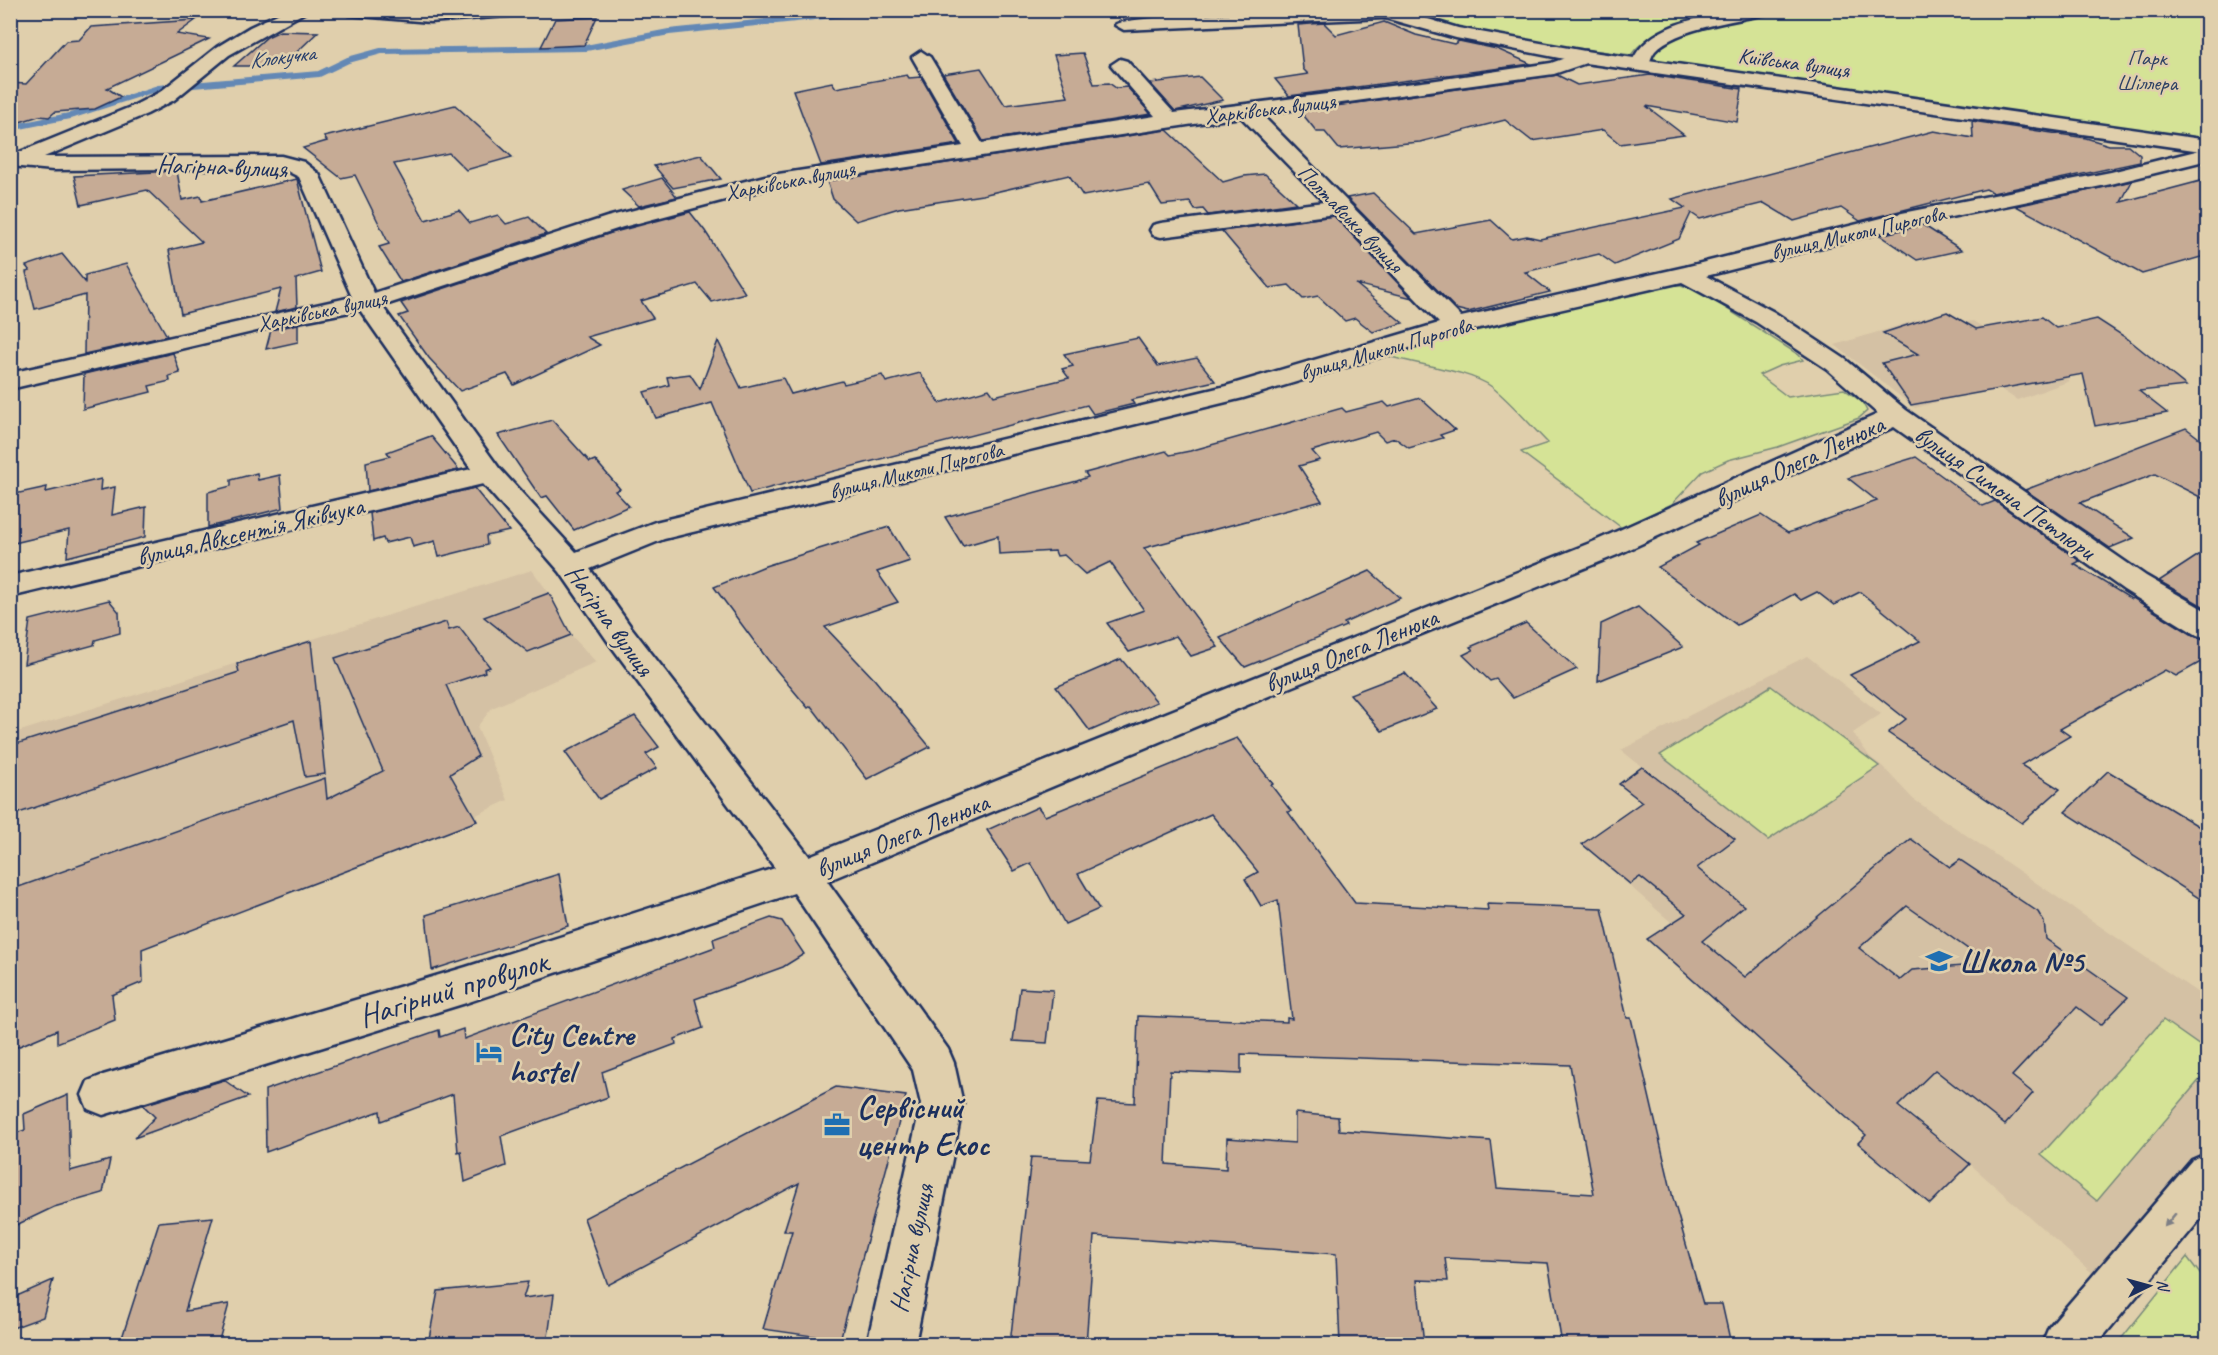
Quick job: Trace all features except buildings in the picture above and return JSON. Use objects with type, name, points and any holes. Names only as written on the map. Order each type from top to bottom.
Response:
[{"type":"street","points":[[13,162],[140,111],[166,96],[223,51],[256,31],[301,10]]},
{"type":"street","points":[[350,10],[430,17],[519,10]]},
{"type":"street","points":[[1641,64],[1645,50],[1662,39],[1714,20],[1760,10]]},
{"type":"street","name":"Київська вулиця","points":[[1124,25],[1193,19],[1333,17],[1381,12],[1456,33],[1586,57],[2208,146]]},
{"type":"street","points":[[921,57],[975,149]]},
{"type":"street","name":"Харківська вулиця","points":[[10,381],[282,318],[400,294],[615,222],[773,181],[1170,120],[1464,82],[1554,68],[1586,57]]},
{"type":"street","points":[[1120,65],[1170,120]]},
{"type":"street","name":"Полтавська вулиця","points":[[1246,110],[1456,326]]},
{"type":"street","name":"вулиця Миколи Пирогова","points":[[572,565],[655,532],[1234,392],[1456,326],[1685,274],[1902,220],[2111,178],[2208,154]]},
{"type":"street","name":"Нагірна вулиця","points":[[13,162],[53,164],[281,162],[297,166],[308,174],[366,301],[489,474],[572,565],[620,635],[802,875],[933,1063],[942,1104],[891,1344]]},
{"type":"street","points":[[1161,230],[1339,207]]},
{"type":"street","name":"вулиця Симона Петлюри","points":[[1685,274],[1765,317],[1836,364],[1896,416],[2135,583],[2208,627]]},
{"type":"street","name":"вулиця Олега Ленюка","points":[[802,875],[1276,680],[1606,548],[1896,416]]},
{"type":"street","name":"вулиця Авксентія Яківчука","points":[[10,587],[489,474]]},
{"type":"street","name":"Нагірний провулок","points":[[103,1095],[466,985],[802,875]]},
{"type":"street","points":[[2066,1344],[2208,1175]]},
{"type":"shaded area","points":[[1947,311],[1966,322],[1973,321],[2070,381],[2017,400],[1996,386],[1915,408],[1835,345]]},
{"type":"shaded area","points":[[532,570],[549,593],[571,635],[596,662],[492,708],[477,727],[508,800],[411,846],[67,977],[11,1001],[11,734]]},
{"type":"shaded area","name":"Школа №5","points":[[1807,656],[1881,714],[1853,733],[1870,757],[1882,766],[1913,799],[2207,999],[2207,1172],[2109,1288],[1970,1164],[1677,920],[1672,923],[1582,844],[1642,803],[1619,784],[1642,767],[1621,750]]},
{"type":"green space","points":[[1401,11],[1744,11],[1667,29],[1641,44],[1631,55],[1515,38]]},
{"type":"green space","name":"Парк Шіллера","points":[[1771,11],[2207,11],[2207,139],[1650,59],[1656,49],[1684,32],[1723,20]]},
{"type":"green space","points":[[1657,284],[1681,285],[1701,292],[1799,355],[1803,360],[1779,366],[1759,375],[1788,397],[1844,389],[1862,402],[1867,411],[1859,418],[1778,447],[1728,460],[1702,472],[1672,504],[1622,528],[1521,452],[1548,443],[1492,387],[1470,376],[1381,354],[1471,327]]},
{"type":"green space","points":[[1771,686],[1879,766],[1768,840],[1660,755]]},
{"type":"green space","points":[[2163,1020],[2207,1051],[2207,1071],[2097,1201],[2041,1155]]},
{"type":"green space","points":[[2187,1257],[2207,1283],[2207,1344],[2117,1344]]},
{"type":"waterway","name":"Клокучка","points":[[10,128],[74,115],[158,88],[319,74],[348,60],[381,51],[586,48],[669,32],[882,10]]},
{"type":"place","name":"Школа №5","points":[[1939,961]]},
{"type":"place","name":"City Centre hostel","points":[[489,1052]]},
{"type":"place","name":"Сервісний центр Екос","points":[[837,1125]]}]
